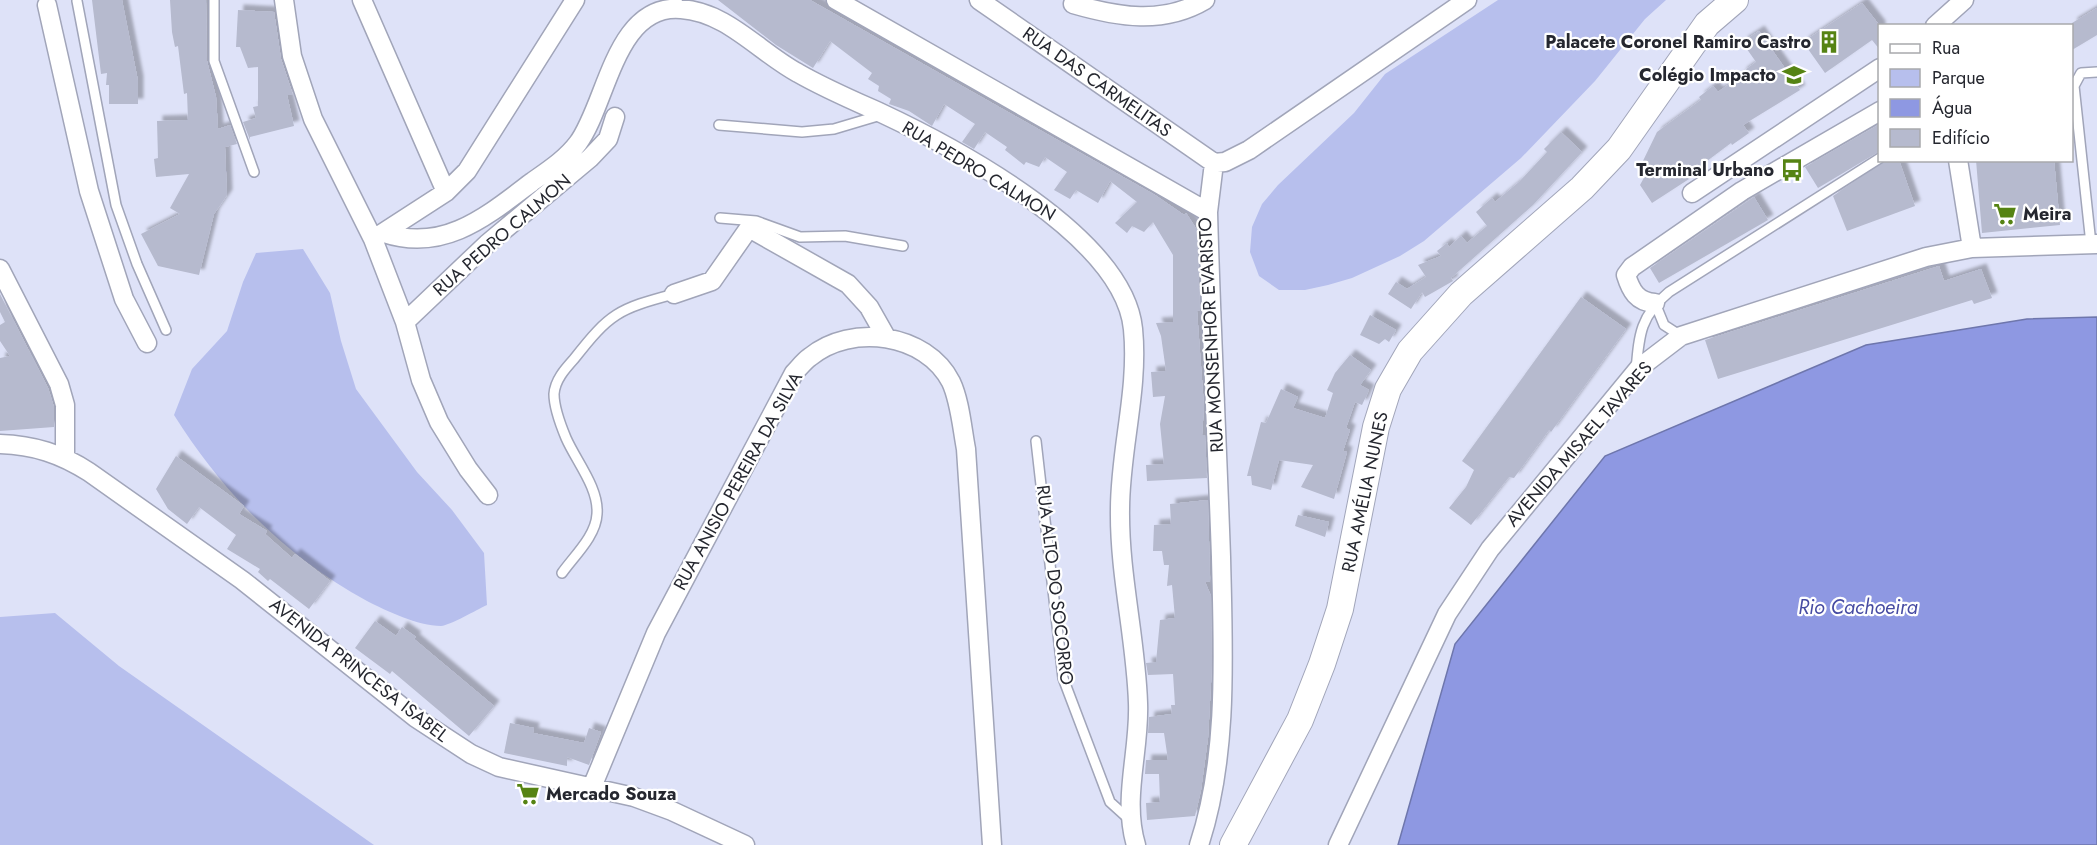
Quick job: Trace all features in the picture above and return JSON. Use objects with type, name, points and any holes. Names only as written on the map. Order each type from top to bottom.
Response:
[{"type":"main road","name":"RUA AMÉLIA NUNES","points":[[1233,845],[1300,720],[1322,664],[1340,609],[1376,428],[1388,389],[1410,351],[1461,294],[1582,188],[1619,149],[1707,24],[1735,0]]},
{"type":"street","points":[[284,0],[292,56],[312,119],[379,236],[421,380],[439,422],[468,469],[488,495]]},
{"type":"street","points":[[362,0],[446,192]]},
{"type":"street","points":[[379,236],[446,192],[467,171],[575,0]]},
{"type":"street","name":"RUA MONSENHOR EVARISTO","points":[[836,0],[1208,212],[1208,283],[1218,435],[1224,670],[1212,790],[1199,845]]},
{"type":"street","name":"RUA DAS CARMELITAS","points":[[979,0],[1214,163]]},
{"type":"street","points":[[1073,4],[1134,18],[1166,15],[1192,8],[1205,0]]},
{"type":"street","points":[[1208,212],[1214,163],[1225,162],[1249,150],[1467,0]]},
{"type":"street","points":[[1937,24],[1964,0]]},
{"type":"street","points":[[46,3],[89,192],[124,299],[147,343]]},
{"type":"street","name":"RUA PEDRO CALMON","points":[[379,236],[415,240],[452,232],[478,220],[557,165],[583,136],[624,43],[638,26],[653,15],[676,8],[704,12],[797,73],[883,114],[981,168],[1068,226],[1119,283],[1127,301],[1133,326],[1133,397],[1119,514],[1138,706],[1129,807],[1136,845]]},
{"type":"street","points":[[1692,193],[1878,69]]},
{"type":"street","points":[[1655,303],[1638,298],[1631,288],[1626,275],[1632,267],[1743,191],[1878,112]]},
{"type":"street","name":"RUA PEDRO CALMON","points":[[405,322],[487,244],[590,158],[608,139],[615,117]]},
{"type":"street","points":[[1958,162],[1972,248]]},
{"type":"street","points":[[674,294],[712,281],[749,228],[848,285],[869,306],[886,338]]},
{"type":"street","name":"AVENIDA MISAEL TAVARES","points":[[1338,845],[1447,614],[1490,549],[1636,372],[1681,336],[1926,257],[1972,248],[2094,244]]},
{"type":"street","points":[[0,269],[51,363],[59,384],[65,405],[65,456]]},
{"type":"street","name":"RUA ANISIO PEREIRA DA SILVA","points":[[592,787],[656,633],[794,373],[811,356],[833,344],[858,338],[886,338],[912,345],[932,359],[951,383],[960,418],[966,450],[992,845]]},
{"type":"street","name":"AVENIDA PRINCESA ISABEL","points":[[0,444],[35,447],[65,456],[242,580],[416,718],[471,754],[499,767],[592,787],[672,811],[745,845]]},
{"type":"lane","points":[[214,0],[214,61],[254,172]]},
{"type":"lane","points":[[77,1],[116,205],[137,264],[166,330]]},
{"type":"lane","points":[[2094,244],[2074,86],[2077,76],[2081,73],[2097,72]]},
{"type":"lane","points":[[719,125],[802,132],[834,129],[883,114]]},
{"type":"lane","points":[[1636,372],[1637,345],[1642,327],[1655,303],[1878,159]]},
{"type":"lane","points":[[720,218],[756,220],[800,237],[845,236],[903,246]]},
{"type":"lane","points":[[562,573],[589,537],[597,514],[590,485],[566,438],[558,411],[554,396],[558,380],[598,329],[611,317],[634,305],[674,294]]},
{"type":"lane","points":[[1655,303],[1664,325],[1681,336]]},
{"type":"lane","name":"RUA ALTO DO SOCORRO","points":[[1036,441],[1063,678],[1110,802],[1131,821]]},
{"type":"green space","points":[[1498,0],[1666,0],[1645,19],[1595,81],[1521,158],[1424,241],[1400,256],[1352,278],[1305,290],[1279,290],[1259,276],[1250,252],[1252,227],[1262,204],[1278,185],[1354,113],[1385,74]]},
{"type":"green space","points":[[303,249],[330,293],[341,341],[356,389],[417,472],[452,510],[484,553],[487,605],[451,623],[441,626],[432,625],[393,613],[367,601],[309,564],[258,521],[235,497],[193,444],[174,415],[192,369],[227,331],[243,282],[256,253]]},
{"type":"green space","points":[[55,613],[119,666],[374,845],[0,845],[0,617]]},
{"type":"water","name":"Rio Cachoeira","points":[[2097,317],[2097,845],[1398,845],[1455,644],[1605,456],[1866,345],[2027,319]]},
{"type":"building","points":[[92,0],[122,0],[138,81],[138,104],[109,104],[109,85],[106,85],[107,73],[101,74]]},
{"type":"building","points":[[170,0],[206,0],[207,61],[216,97],[218,129],[230,125],[237,144],[225,147],[227,195],[214,214],[199,275],[158,266],[141,234],[180,214],[170,208],[189,174],[156,177],[154,159],[158,158],[157,121],[188,120],[187,93],[184,94],[178,46],[175,47],[172,32]]},
{"type":"building","points":[[718,0],[810,0],[1155,195],[1184,215],[1186,213],[1197,230],[1200,310],[1197,311],[1204,407],[1202,435],[1205,435],[1207,478],[1147,481],[1146,465],[1164,464],[1160,424],[1165,396],[1153,397],[1151,372],[1166,371],[1161,336],[1156,323],[1173,322],[1173,255],[1153,222],[1144,232],[1132,226],[1127,233],[1115,223],[1137,202],[1110,181],[1098,203],[1076,190],[1070,199],[1054,190],[1067,172],[1045,157],[1039,167],[1026,162],[1024,165],[1005,150],[1007,147],[985,132],[974,149],[962,142],[975,124],[944,104],[932,126],[909,111],[889,104],[891,99],[878,91],[879,86],[868,79],[872,73],[830,41],[813,68],[776,45]]},
{"type":"building","points":[[1862,3],[1878,24],[1878,48],[1872,40],[1825,73],[1803,42]]},
{"type":"building","points":[[2097,8],[2097,35],[2073,49],[2072,23]]},
{"type":"building","points":[[238,10],[274,12],[281,59],[293,95],[287,95],[294,126],[250,137],[250,140],[243,122],[256,118],[253,107],[258,106],[258,67],[248,68],[240,47],[236,47]]},
{"type":"building","points":[[1759,31],[1800,90],[1743,125],[1749,133],[1732,145],[1731,143],[1687,176],[1689,179],[1652,203],[1640,185],[1646,174],[1641,165],[1657,132],[1701,100],[1699,97],[1713,86],[1718,92],[1756,62],[1742,42]]},
{"type":"building","points":[[1878,125],[1878,152],[1818,188],[1805,167]]},
{"type":"building","points":[[1561,132],[1582,152],[1533,205],[1451,278],[1453,281],[1425,297],[1422,292],[1411,309],[1388,294],[1396,282],[1407,289],[1426,277],[1418,265],[1441,256],[1437,251],[1447,243],[1449,247],[1461,236],[1467,243],[1487,226],[1476,212],[1492,198],[1495,202],[1519,182],[1547,152],[1544,149]]},
{"type":"building","points":[[1883,162],[1900,162],[1915,206],[1847,231],[1833,196]]},
{"type":"building","points":[[1976,162],[2054,162],[2060,225],[1982,233]]},
{"type":"building","points":[[1754,197],[1768,220],[1659,283],[1650,268]]},
{"type":"building","points":[[1939,266],[1944,281],[1981,269],[1992,298],[1974,304],[1972,300],[1718,379],[1705,340]]},
{"type":"building","points":[[0,294],[48,388],[54,407],[54,427],[0,431],[0,358],[10,356],[0,341],[0,325],[5,322],[0,312]]},
{"type":"building","points":[[1581,297],[1626,329],[1551,432],[1549,430],[1514,478],[1509,477],[1471,525],[1449,508],[1466,487],[1474,470],[1462,461]]},
{"type":"building","points":[[1370,315],[1396,330],[1389,342],[1385,339],[1379,344],[1360,335]]},
{"type":"building","points":[[1350,355],[1371,370],[1360,385],[1369,390],[1362,405],[1355,402],[1346,428],[1350,430],[1343,451],[1347,452],[1334,499],[1301,487],[1313,465],[1279,460],[1271,490],[1252,485],[1251,476],[1247,476],[1261,422],[1266,423],[1281,389],[1298,397],[1293,408],[1325,418],[1333,393],[1327,390],[1335,373]]},
{"type":"building","points":[[176,456],[244,506],[239,514],[267,531],[265,534],[292,558],[295,554],[330,581],[309,609],[270,579],[268,581],[258,572],[260,569],[227,549],[236,535],[199,507],[187,524],[168,509],[156,489]]},
{"type":"building","points":[[1208,500],[1210,581],[1205,582],[1211,596],[1212,665],[1208,738],[1201,790],[1195,816],[1147,820],[1146,803],[1160,802],[1159,774],[1145,774],[1146,760],[1168,760],[1164,733],[1148,733],[1149,717],[1172,714],[1171,705],[1175,705],[1173,674],[1148,675],[1146,663],[1156,662],[1160,620],[1175,618],[1172,585],[1167,586],[1169,565],[1164,565],[1162,551],[1153,551],[1154,525],[1171,524],[1170,504]]},
{"type":"building","points":[[1298,515],[1329,522],[1325,537],[1295,526]]},
{"type":"building","points":[[375,621],[396,636],[402,627],[416,637],[414,639],[494,706],[469,736],[392,671],[390,674],[355,648]]},
{"type":"building","points":[[510,723],[534,728],[533,733],[584,743],[589,728],[601,732],[589,765],[567,757],[567,766],[504,753]]},
{"type":"place","name":"Palacete Coronel Ramiro Castro","points":[[1829,42]]},
{"type":"place","name":"Colégio Impacto","points":[[1794,75]]},
{"type":"place","name":"Terminal Urbano","points":[[1792,170]]},
{"type":"place","name":"Meira","points":[[2005,214]]},
{"type":"place","name":"Mercado Souza","points":[[528,794]]}]
